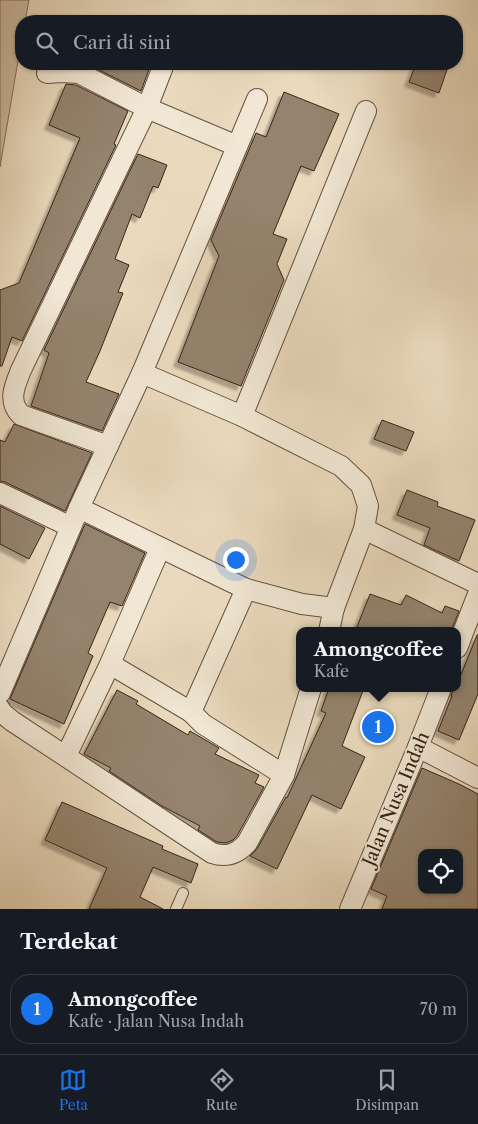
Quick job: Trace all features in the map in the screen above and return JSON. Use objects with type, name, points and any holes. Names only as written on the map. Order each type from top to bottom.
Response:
[{"type":"street","points":[[108,446],[21,414],[16,410],[12,400],[14,386],[21,370],[147,108],[162,70]]},
{"type":"street","points":[[47,73],[79,73],[147,108],[237,146]]},
{"type":"street","points":[[0,693],[79,508],[142,373],[257,99]]},
{"type":"street","points":[[242,416],[366,111]]},
{"type":"street","points":[[142,373],[242,416],[341,466],[361,485],[368,506],[364,529],[334,608],[330,627]]},
{"type":"street","points":[[0,493],[71,527]]},
{"type":"street","points":[[79,508],[246,589],[302,604],[334,608]]},
{"type":"street","points":[[364,529],[478,584]]},
{"type":"street","points":[[66,756],[110,664],[160,548]]},
{"type":"street","points":[[191,712],[246,589]]},
{"type":"street","points":[[461,638],[478,594]]},
{"type":"street","points":[[110,664],[191,712],[203,724],[284,775]]},
{"type":"street","points":[[0,709],[12,721],[212,853],[222,856],[240,850],[247,843],[284,775],[310,692]]},
{"type":"street","name":"Jalan Nusa Indah","points":[[350,909],[439,692]]},
{"type":"street","points":[[418,747],[478,778]]},
{"type":"lane","points":[[176,909],[184,892]]},
{"type":"shaded area","points":[[0,0],[29,0],[26,15],[15,15],[16,70],[0,167]]},
{"type":"building","points":[[99,70],[149,70],[141,91]]},
{"type":"building","points":[[414,70],[447,70],[439,93],[409,82]]},
{"type":"building","points":[[66,84],[76,85],[128,111],[114,144],[116,145],[22,341],[12,337],[2,366],[0,366],[0,290],[19,283],[80,138],[49,125]]},
{"type":"building","points":[[284,92],[339,114],[314,171],[301,166],[273,234],[287,239],[277,264],[284,280],[241,386],[178,362],[219,256],[211,240],[256,133],[266,137]]},
{"type":"building","points":[[138,154],[167,165],[158,188],[153,186],[140,218],[132,214],[115,259],[129,265],[118,292],[123,293],[86,382],[119,394],[102,431],[31,406],[49,353],[44,350]]},
{"type":"building","points":[[382,420],[414,432],[406,451],[374,439]]},
{"type":"building","points":[[14,424],[92,453],[65,511],[0,481],[0,440],[5,442]]},
{"type":"building","points":[[407,490],[438,502],[437,506],[475,520],[459,561],[424,545],[430,528],[397,515]]},
{"type":"building","points":[[0,506],[45,528],[29,559],[0,544]]},
{"type":"building","points":[[85,524],[145,553],[122,606],[110,602],[88,653],[93,656],[64,724],[10,699]]},
{"type":"building","points":[[370,594],[401,605],[406,595],[442,613],[445,606],[459,611],[453,627],[357,627]]},
{"type":"building","points":[[478,635],[478,694],[459,740],[438,731],[452,692],[461,692],[461,675]]},
{"type":"building","points":[[117,690],[138,701],[136,704],[188,735],[190,731],[219,748],[215,754],[259,775],[255,783],[264,787],[233,840],[226,843],[217,842],[198,830],[200,826],[162,806],[109,771],[111,768],[84,754]]},
{"type":"building","points":[[328,692],[362,692],[342,746],[365,757],[341,809],[312,795],[277,869],[250,856],[257,849],[287,798],[326,713],[321,711]]},
{"type":"building","points":[[422,768],[478,794],[478,909],[382,909],[387,896],[371,889]]},
{"type":"building","points":[[62,802],[163,846],[162,849],[198,864],[191,883],[153,867],[140,897],[163,909],[89,909],[107,868],[45,840]]},
{"type":"place","name":"Amongcoffee","points":[[378,727]]}]
